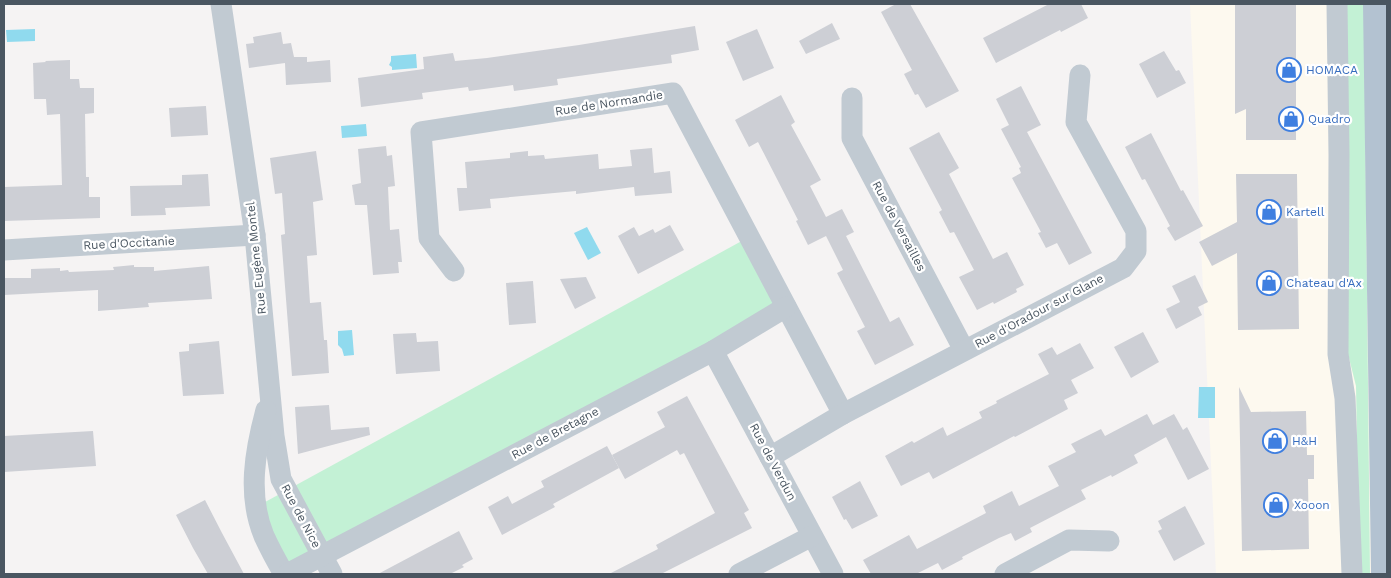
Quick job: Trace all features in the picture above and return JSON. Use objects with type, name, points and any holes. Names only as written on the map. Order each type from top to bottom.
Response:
[{"type":"main road","points":[[1377,4],[1385,574]]},
{"type":"street","name":"Rue Eugène Montel","points":[[221,4],[255,235],[270,395]]},
{"type":"street","points":[[1337,4],[1339,155],[1338,354],[1345,398],[1352,574]]},
{"type":"street","name":"Rue d'Oradour sur Glane","points":[[770,457],[843,414],[1122,268],[1136,251],[1136,231],[1076,122],[1080,76]]},
{"type":"street","name":"Rue de Normandie","points":[[454,271],[429,238],[421,132],[673,93],[843,414]]},
{"type":"street","name":"Rue de Versailles","points":[[852,98],[852,138],[964,350]]},
{"type":"street","name":"Rue d'Occitanie","points":[[4,250],[255,235]]},
{"type":"street","name":"Rue de Bretagne","points":[[286,574],[327,565],[713,351],[786,307]]},
{"type":"street","name":"Rue de Verdun","points":[[713,351],[832,574]]},
{"type":"street","points":[[270,395],[260,434],[254,469],[256,507],[264,536],[286,574]]},
{"type":"street","name":"Rue de Nice","points":[[270,395],[281,479],[327,565]]},
{"type":"street","points":[[739,574],[812,536]]},
{"type":"street","points":[[1005,574],[1069,540],[1109,541]]},
{"type":"shaded area","points":[[1190,4],[1387,4],[1387,574],[1216,574]]},
{"type":"green space","points":[[1345,4],[1364,4],[1370,574],[1360,574],[1359,567],[1356,386],[1343,334]]},
{"type":"green space","points":[[749,237],[786,307],[287,574],[256,507]]},
{"type":"water","points":[[35,29],[35,41],[7,42],[6,30]]},
{"type":"water","points":[[416,54],[417,68],[392,70],[392,67],[389,65],[391,56]]},
{"type":"water","points":[[366,124],[367,136],[342,138],[341,126]]},
{"type":"water","points":[[587,227],[601,253],[588,260],[574,233]]},
{"type":"water","points":[[352,330],[354,355],[344,356],[342,349],[338,345],[338,331]]},
{"type":"water","points":[[1199,387],[1215,387],[1215,418],[1198,418]]},
{"type":"building","points":[[896,4],[910,4],[959,91],[926,108],[918,94],[915,95],[904,74],[912,70],[881,12]]},
{"type":"building","points":[[1049,4],[1081,4],[1088,18],[1061,32],[1060,30],[996,63],[983,38]]},
{"type":"building","points":[[1235,4],[1296,4],[1296,140],[1246,140],[1246,109],[1235,114]]},
{"type":"building","points":[[832,23],[840,39],[806,54],[799,41]]},
{"type":"building","points":[[695,26],[699,50],[671,55],[672,63],[557,79],[558,85],[514,91],[513,85],[469,91],[468,87],[422,93],[423,99],[361,107],[358,78],[424,69],[423,57],[453,53],[455,61],[487,58]]},
{"type":"building","points":[[757,29],[774,68],[743,81],[726,42]]},
{"type":"building","points":[[281,32],[283,44],[291,43],[294,57],[307,57],[307,62],[330,60],[331,82],[286,85],[285,63],[249,68],[246,44],[254,43],[253,37]]},
{"type":"building","points":[[1164,51],[1176,71],[1179,70],[1186,83],[1157,98],[1139,64]]},
{"type":"building","points":[[70,60],[70,79],[79,79],[80,88],[94,88],[94,113],[85,114],[86,177],[89,177],[89,197],[100,197],[100,218],[4,221],[4,187],[62,185],[60,114],[47,115],[46,99],[34,99],[33,63]]},
{"type":"building","points":[[1021,86],[1041,125],[1027,132],[1092,253],[1069,265],[1057,243],[1046,248],[1038,233],[1041,232],[1012,178],[1021,173],[1019,168],[1021,167],[1001,129],[1009,125],[996,99]]},
{"type":"building","points":[[781,95],[795,122],[791,125],[821,180],[810,186],[826,217],[842,209],[854,232],[846,236],[890,322],[899,317],[914,345],[875,365],[857,331],[865,327],[837,273],[843,270],[826,236],[808,245],[796,221],[798,220],[758,142],[749,147],[735,120]]},
{"type":"building","points":[[206,106],[208,135],[171,137],[169,108]]},
{"type":"building","points":[[939,132],[959,168],[949,174],[993,259],[1007,252],[1024,285],[1016,289],[1017,292],[994,304],[993,302],[977,310],[959,277],[974,270],[954,232],[950,233],[939,212],[942,210],[909,148]]},
{"type":"building","points":[[1151,133],[1181,191],[1183,190],[1203,226],[1175,241],[1167,228],[1170,226],[1145,179],[1142,180],[1125,147]]},
{"type":"building","points":[[386,146],[387,156],[392,155],[395,186],[388,187],[390,230],[399,229],[402,262],[398,262],[399,273],[373,275],[367,205],[355,205],[352,185],[361,183],[358,149]]},
{"type":"building","points":[[652,148],[654,173],[670,171],[672,193],[635,196],[634,187],[576,194],[576,191],[490,199],[491,208],[459,211],[457,188],[467,188],[465,162],[510,158],[510,153],[528,151],[528,156],[544,155],[545,159],[598,154],[599,169],[632,166],[630,150]]},
{"type":"building","points":[[316,151],[323,200],[313,202],[317,255],[307,256],[310,303],[321,302],[324,340],[327,340],[329,373],[292,376],[281,235],[285,234],[282,193],[275,194],[270,158]]},
{"type":"building","points":[[208,174],[210,206],[165,208],[166,215],[131,216],[130,186],[182,185],[182,175]]},
{"type":"building","points":[[1236,174],[1297,174],[1299,329],[1238,330],[1237,253],[1212,266],[1199,242],[1237,222]]},
{"type":"building","points":[[670,225],[684,250],[638,274],[618,236],[634,227],[639,236],[653,229],[655,233]]},
{"type":"building","points":[[134,265],[134,267],[154,267],[154,271],[209,266],[212,299],[148,303],[149,307],[98,311],[98,290],[4,295],[4,278],[31,278],[31,269],[60,268],[60,271],[68,270],[69,272],[114,270],[113,267]]},
{"type":"building","points":[[1195,275],[1208,302],[1198,307],[1202,315],[1176,329],[1166,309],[1180,302],[1172,286]]},
{"type":"building","points":[[586,277],[596,298],[575,309],[560,279]]},
{"type":"building","points":[[533,281],[536,323],[509,325],[506,283]]},
{"type":"building","points":[[1143,332],[1159,362],[1131,378],[1114,347]]},
{"type":"building","points":[[416,333],[417,342],[438,341],[440,371],[396,374],[393,334]]},
{"type":"building","points":[[219,341],[224,394],[183,396],[179,352],[189,351],[189,344]]},
{"type":"building","points":[[1080,343],[1094,368],[1071,380],[1078,393],[1064,400],[1068,409],[933,479],[929,472],[901,486],[885,456],[943,427],[947,436],[982,418],[979,412],[997,403],[996,401],[1049,374],[1038,354],[1052,347],[1057,355]]},
{"type":"building","points":[[1239,387],[1251,412],[1306,411],[1307,455],[1314,455],[1314,479],[1308,479],[1309,549],[1242,551]]},
{"type":"building","points":[[687,396],[749,510],[744,513],[752,528],[661,574],[609,574],[658,549],[656,545],[715,513],[684,453],[680,455],[677,450],[625,479],[612,455],[665,427],[657,412]]},
{"type":"building","points":[[329,405],[331,430],[369,427],[370,435],[298,454],[295,407]]},
{"type":"building","points":[[1147,414],[1153,425],[1174,414],[1183,430],[1187,427],[1209,469],[1188,480],[1166,437],[1134,455],[1138,463],[1112,477],[1111,475],[1081,490],[1086,499],[1030,528],[1032,532],[1015,541],[1011,533],[962,557],[963,559],[942,570],[938,563],[916,574],[871,574],[863,560],[909,535],[917,549],[986,513],[983,506],[1012,491],[1019,506],[1059,486],[1048,466],[1076,452],[1071,444],[1101,429],[1105,436]]},
{"type":"building","points":[[93,431],[96,466],[4,472],[4,436]]},
{"type":"building","points":[[607,446],[619,468],[553,504],[555,507],[502,535],[488,507],[508,496],[512,504],[544,487],[541,481]]},
{"type":"building","points":[[860,481],[878,516],[852,529],[846,519],[844,520],[832,497]]},
{"type":"building","points":[[205,500],[244,574],[208,574],[193,548],[176,515]]},
{"type":"building","points":[[1185,506],[1205,544],[1174,561],[1158,531],[1162,529],[1158,521]]},
{"type":"building","points":[[459,531],[473,559],[462,565],[464,567],[450,574],[378,574]]},
{"type":"place","name":"HOMACA","points":[[1289,70]]},
{"type":"place","name":"Quadro","points":[[1291,119]]},
{"type":"place","name":"Kartell","points":[[1269,212]]},
{"type":"place","name":"Chateau d'Ax","points":[[1269,283]]},
{"type":"place","name":"H&H","points":[[1275,441]]},
{"type":"place","name":"Xooon","points":[[1276,505]]}]
